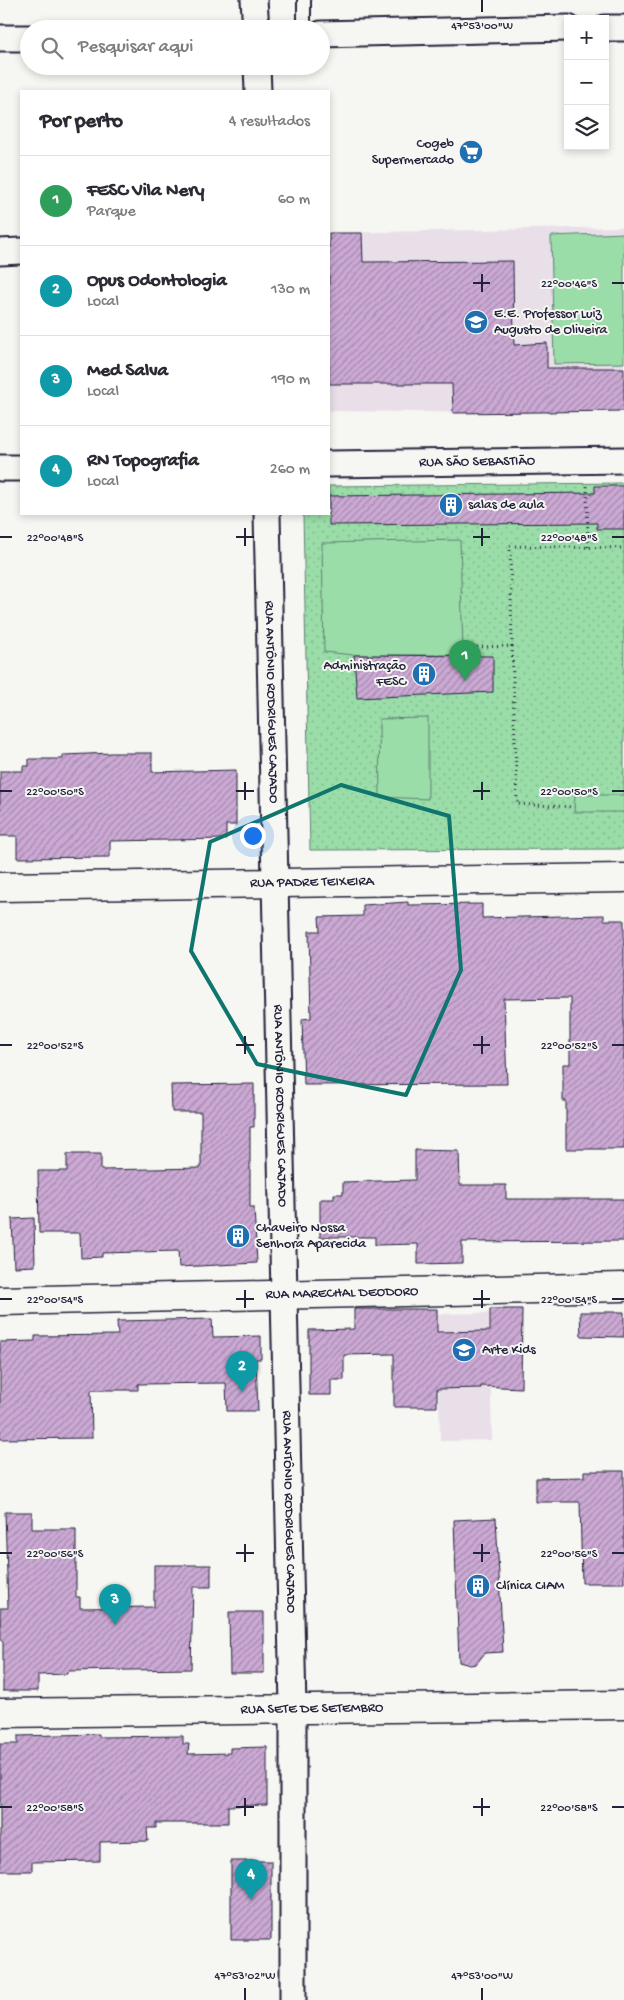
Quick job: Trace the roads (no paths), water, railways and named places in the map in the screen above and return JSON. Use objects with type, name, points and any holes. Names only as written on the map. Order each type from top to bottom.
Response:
[{"type":"main road","name":"RUA PADRE TEIXEIRA","points":[[0,887],[624,878]]},
{"type":"main road","name":"RUA MARECHAL DEODORO","points":[[0,1301],[624,1287]]},
{"type":"main road","name":"RUA SETE DE SETEMBRO","points":[[0,1712],[624,1705]]},
{"type":"street","points":[[254,0],[255,20]]},
{"type":"street","points":[[330,34],[564,28]]},
{"type":"street","points":[[609,28],[624,28]]},
{"type":"street","points":[[0,38],[20,38]]},
{"type":"street","points":[[257,75],[258,90]]},
{"type":"street","points":[[0,252],[20,251]]},
{"type":"street","name":"RUA SÃO SEBASTIÃO","points":[[330,464],[624,460]]},
{"type":"street","points":[[0,468],[20,468]]},
{"type":"street","name":"RUA ANTÔNIO RODRIGUES CAJADO","points":[[267,515],[282,1294],[293,1708],[293,2000]]},
{"type":"lane","points":[[304,0],[304,20]]},
{"type":"place","name":"Cogeb Supermercado","points":[[471,152]]},
{"type":"place","name":"E.E. Professor Luiz Augusto de Oliveira","points":[[476,322]]},
{"type":"place","name":"salas de aula","points":[[451,505]]},
{"type":"place","name":"Administração FESC","points":[[424,674]]},
{"type":"place","name":"FESC Vila Nery","points":[[465,681]]},
{"type":"place","name":"Chaveiro Nossa Senhora Aparecida","points":[[238,1236]]},
{"type":"place","name":"Arte Kids","points":[[464,1350]]},
{"type":"place","name":"Opus Odontologia","points":[[242,1392]]},
{"type":"place","name":"Clínica CIAM","points":[[478,1586]]},
{"type":"place","name":"Med Salva","points":[[115,1625]]},
{"type":"place","name":"RN Topografia","points":[[251,1900]]}]
